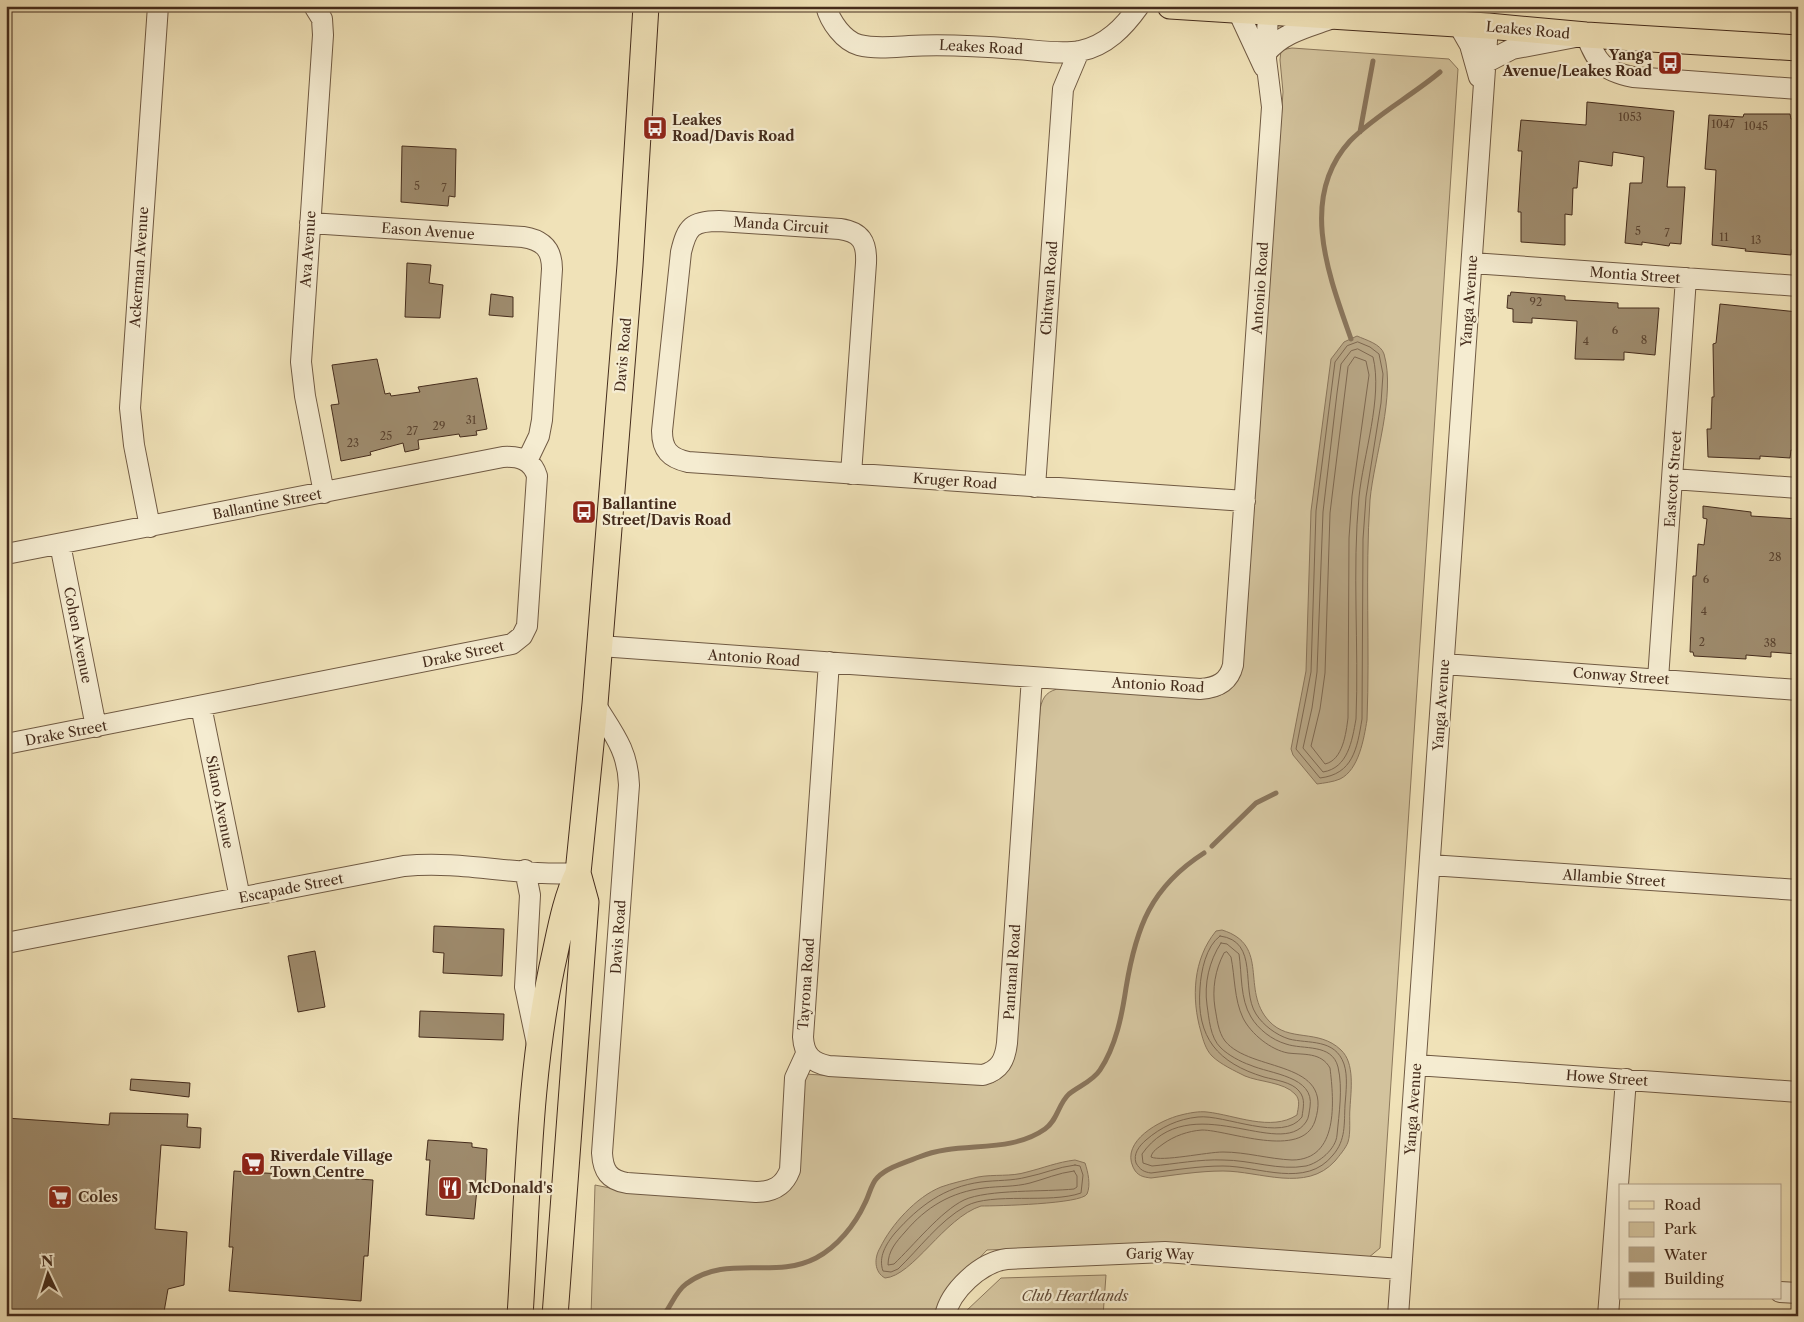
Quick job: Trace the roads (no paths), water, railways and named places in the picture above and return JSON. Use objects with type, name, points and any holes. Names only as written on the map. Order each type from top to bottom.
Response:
[{"type":"main road","name":"Davis Road","points":[[520,1316],[538,1048],[553,962],[569,893],[578,873],[595,704],[630,265],[646,6]]},
{"type":"main road","name":"Leakes Road","points":[[1170,6],[1798,48]]},
{"type":"main road","name":"Davis Road","points":[[555,1316],[586,902],[578,873]]},
{"type":"street","name":"Ackerman Avenue","points":[[150,527],[134,445],[130,408],[158,6]]},
{"type":"street","name":"Ava Avenue","points":[[314,6],[322,19],[323,25],[301,362],[305,396],[324,493]]},
{"type":"street","name":"Leakes Road","points":[[826,6],[839,30],[850,41],[859,45],[891,47],[959,44],[1079,52],[1099,44],[1115,34],[1139,6]]},
{"type":"street","name":"Antonio Road","points":[[1238,11],[1258,58],[1267,73]]},
{"type":"street","name":"Antonio Road","points":[[600,646],[1200,689],[1218,687],[1224,682],[1233,665],[1272,107],[1266,53],[1268,13]]},
{"type":"street","points":[[1266,53],[1274,44],[1292,32],[1335,18]]},
{"type":"street","name":"Yanga Avenue","points":[[1458,24],[1470,45],[1483,93]]},
{"type":"street","name":"Yanga Avenue","points":[[1398,1316],[1488,26]]},
{"type":"street","name":"Leakes Road","points":[[1586,35],[1598,60],[1613,73],[1633,77],[1798,89]]},
{"type":"street","points":[[1485,63],[1512,49],[1586,35]]},
{"type":"street","name":"Chitwan Road","points":[[1045,51],[1057,70],[1063,89]]},
{"type":"street","name":"Chitwan Road","points":[[1035,487],[1063,89],[1079,52]]},
{"type":"street","name":"Manda Circuit","points":[[667,452],[662,437],[662,425],[681,252],[688,230],[699,222],[718,220],[840,229],[856,233],[864,241],[866,252],[852,474]]},
{"type":"street","name":"Eason Avenue","points":[[310,223],[523,237],[534,239],[544,244],[551,256],[552,269],[542,420],[539,436],[527,462]]},
{"type":"street","name":"Montia Street","points":[[1472,263],[1798,286]]},
{"type":"street","name":"Eastcott Street","points":[[1658,679],[1686,278]]},
{"type":"street","name":"Kruger Road","points":[[667,452],[677,460],[688,462],[1245,501]]},
{"type":"street","name":"Ballantine Street","points":[[6,554],[503,457],[516,457],[527,462]]},
{"type":"street","name":"Drake Street","points":[[6,744],[498,648],[517,641],[526,632],[527,626],[538,482],[536,472],[527,462]]},
{"type":"street","points":[[1673,479],[1798,488]]},
{"type":"street","name":"Cohen Avenue","points":[[60,544],[96,727]]},
{"type":"street","name":"Tayrona Road","points":[[806,1054],[803,1037],[828,662]]},
{"type":"street","name":"Conway Street","points":[[1444,664],[1798,690]]},
{"type":"street","name":"Pantanal Road","points":[[806,1054],[815,1062],[830,1066],[973,1076],[990,1073],[1002,1063],[1007,1043],[1032,677]]},
{"type":"street","name":"Davis Road","points":[[595,704],[621,745],[628,768],[602,1153],[604,1170],[610,1177],[627,1183],[756,1192],[775,1189],[786,1180],[790,1170],[795,1078],[806,1054]]},
{"type":"street","name":"Silano Avenue","points":[[201,706],[240,898]]},
{"type":"street","name":"Escapade Street","points":[[6,943],[382,870],[426,864],[462,864],[559,874],[578,873]]},
{"type":"street","name":"Allambie Street","points":[[1430,865],[1798,890]]},
{"type":"street","points":[[525,870],[530,895],[526,987],[528,1010],[538,1048]]},
{"type":"street","name":"Howe Street","points":[[1416,1064],[1798,1092]]},
{"type":"street","points":[[1621,1184],[1626,1079]]},
{"type":"street","points":[[1608,1316],[1616,1280],[1619,1220]]},
{"type":"street","name":"Garig Way","points":[[945,1316],[950,1299],[962,1287],[992,1262],[1007,1259],[1165,1252],[1402,1269]]},
{"type":"street","points":[[1782,1292],[1798,1293]]},
{"type":"water","points":[[1357,336],[1380,348],[1384,354],[1387,370],[1386,407],[1370,500],[1367,720],[1360,753],[1352,769],[1340,779],[1317,784],[1293,755],[1291,749],[1306,671],[1311,511],[1331,359],[1344,342]]},
{"type":"water","points":[[1222,930],[1237,937],[1246,946],[1251,957],[1256,996],[1261,1009],[1269,1021],[1285,1032],[1323,1039],[1332,1043],[1341,1050],[1348,1062],[1351,1085],[1348,1142],[1335,1161],[1323,1171],[1297,1178],[1223,1171],[1196,1172],[1151,1178],[1140,1176],[1133,1167],[1132,1149],[1137,1140],[1153,1127],[1181,1115],[1204,1112],[1253,1121],[1276,1122],[1287,1120],[1297,1115],[1298,1099],[1290,1090],[1232,1070],[1212,1056],[1205,1045],[1196,1006],[1196,979],[1208,942],[1216,931]]},
{"type":"water","points":[[1075,1160],[1085,1163],[1088,1174],[1087,1194],[1082,1197],[1038,1204],[981,1206],[967,1212],[954,1222],[918,1258],[896,1275],[885,1278],[877,1269],[877,1256],[880,1248],[898,1221],[922,1198],[941,1187],[978,1177],[1021,1174]]},
{"type":"waterway","points":[[1360,132],[1373,61]]},
{"type":"waterway","points":[[1351,339],[1327,264],[1322,212],[1325,187],[1334,163],[1350,141],[1370,123],[1440,72]]},
{"type":"waterway","points":[[1212,846],[1256,803],[1276,793]]},
{"type":"waterway","points":[[663,1316],[682,1287],[702,1275],[734,1268],[784,1267],[800,1264],[824,1253],[838,1242],[851,1227],[875,1181],[881,1174],[891,1168],[934,1152],[1015,1142],[1031,1137],[1045,1129],[1055,1117],[1065,1098],[1097,1074],[1106,1061],[1120,1019],[1135,946],[1149,910],[1171,880],[1204,853]]},
{"type":"place","name":"Yanga Avenue/Leakes Road","points":[[1670,63]]},
{"type":"place","name":"Leakes Road/Davis Road","points":[[655,128]]},
{"type":"place","name":"Ballantine Street/Davis Road","points":[[584,512]]},
{"type":"place","name":"Riverdale Village Town Centre","points":[[253,1164]]},
{"type":"place","name":"McDonald's","points":[[450,1188]]},
{"type":"place","name":"Coles","points":[[60,1197]]},
{"type":"park label","name":"Club Heartlands","points":[[1075,1296]]}]
